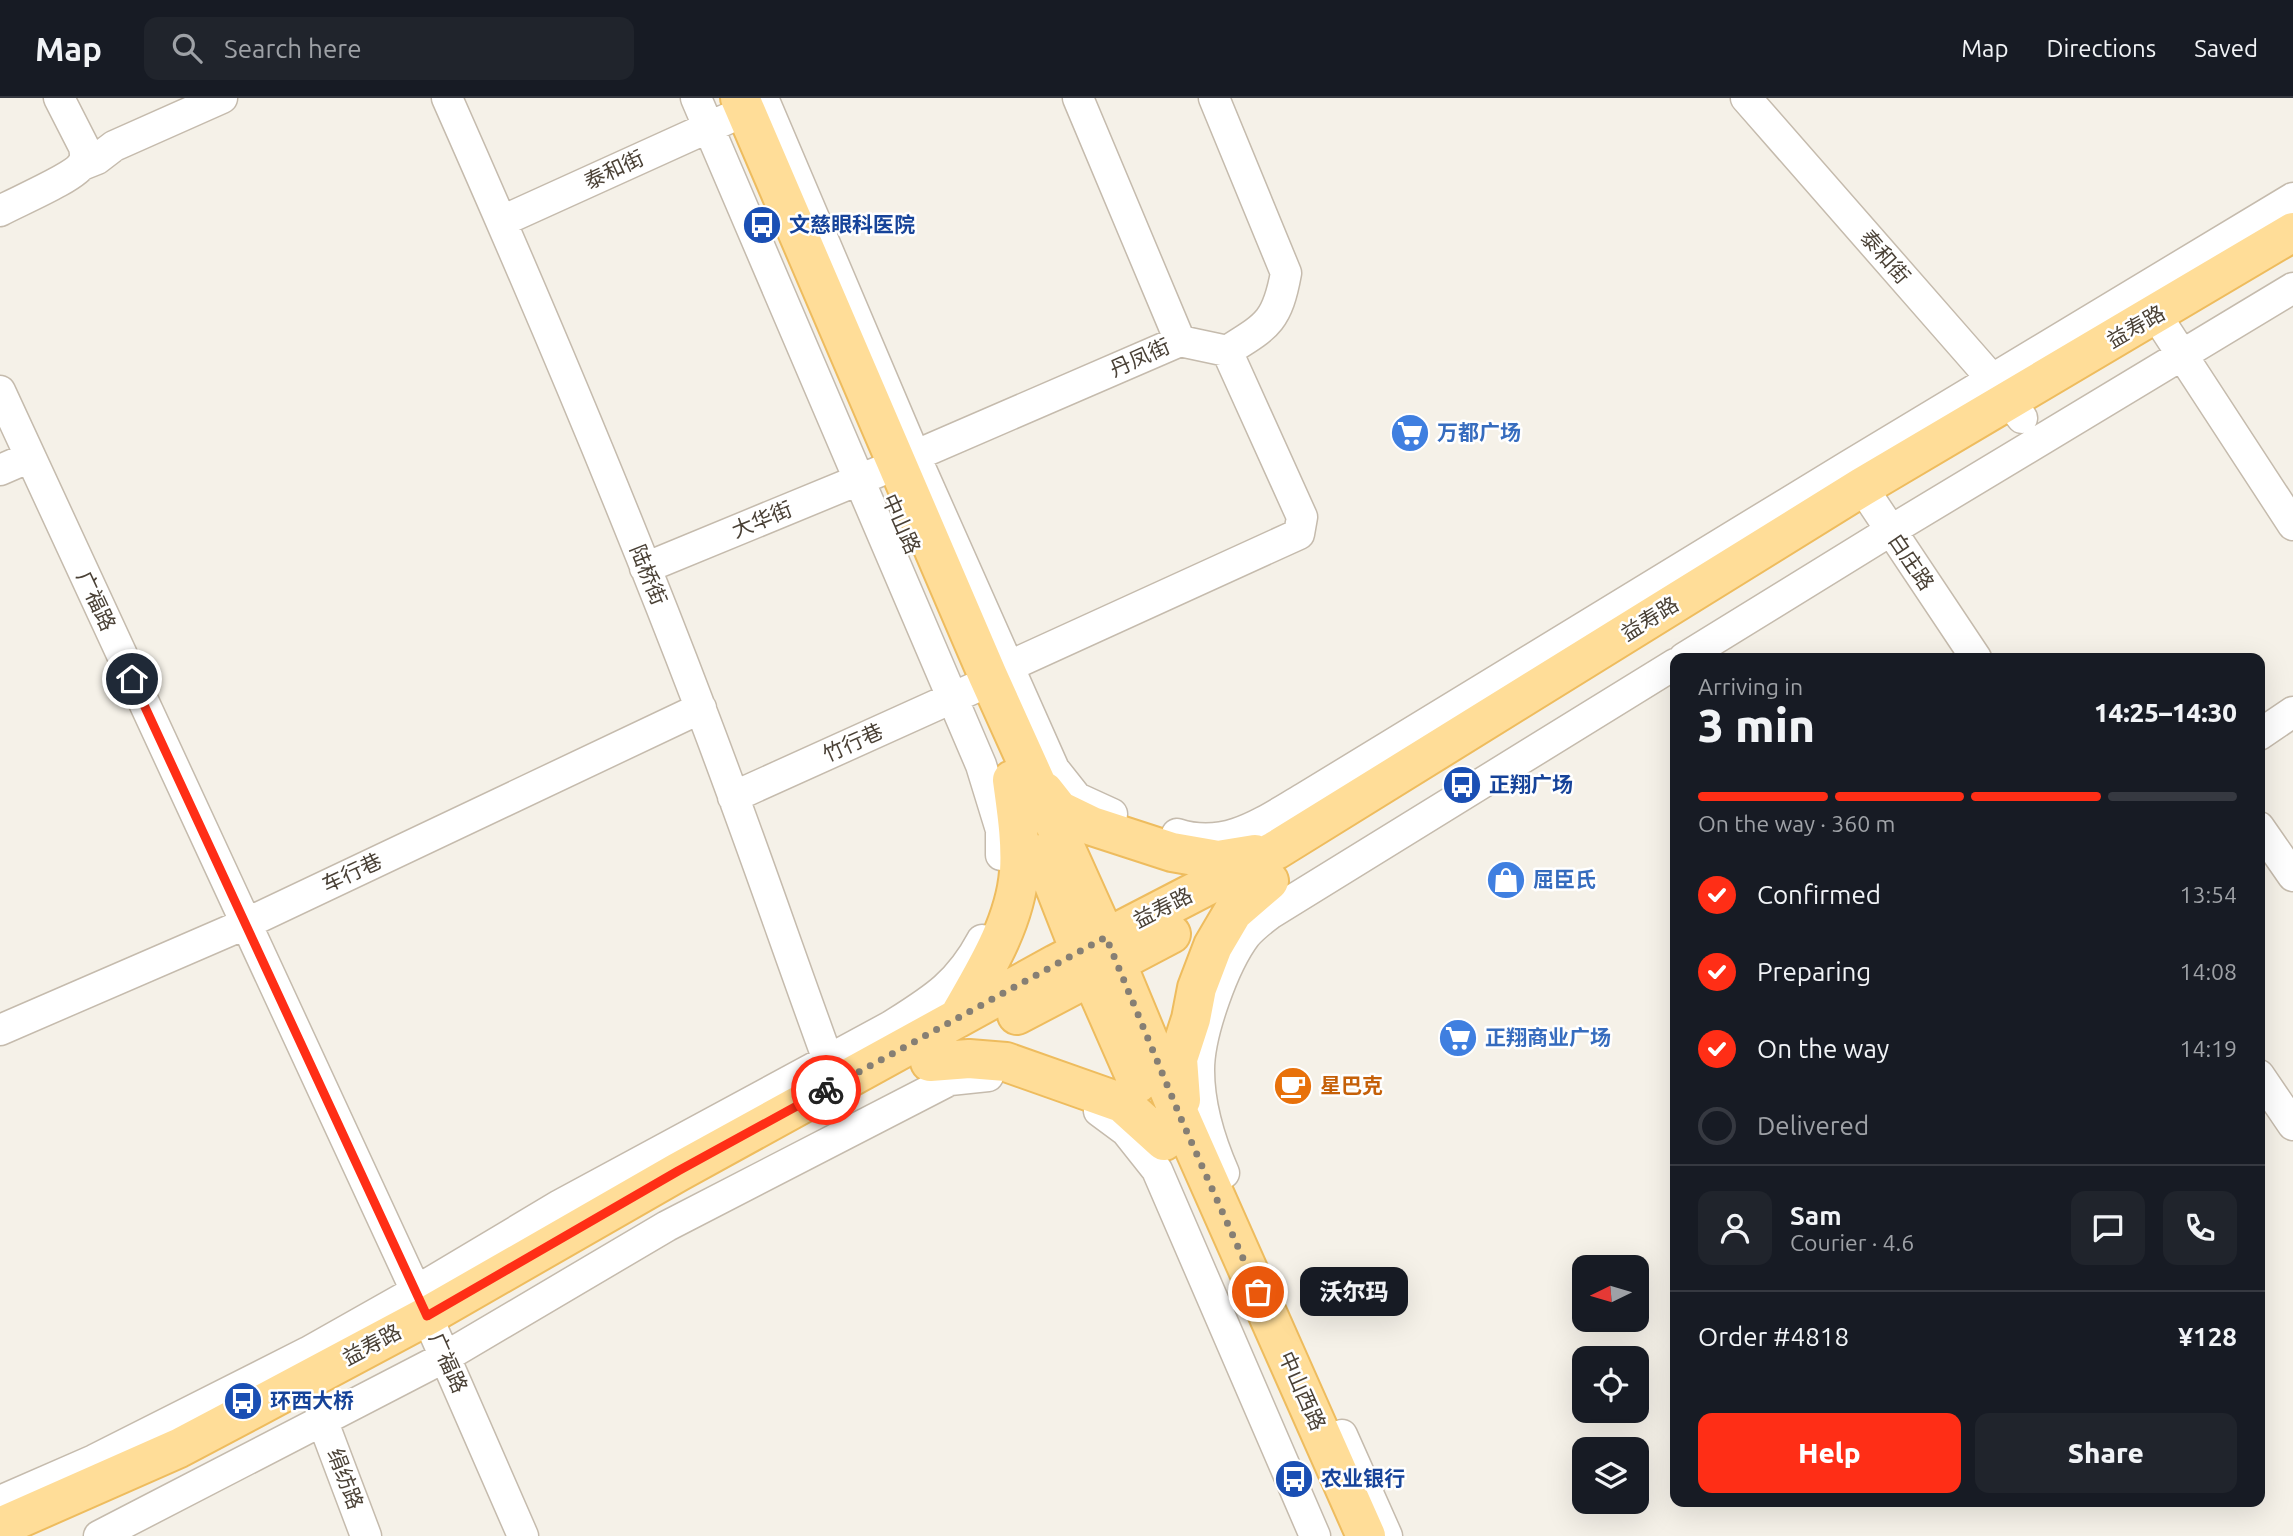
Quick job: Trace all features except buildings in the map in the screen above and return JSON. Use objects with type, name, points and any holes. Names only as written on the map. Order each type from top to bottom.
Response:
[{"type":"main road","name":"中山路","points":[[738,105],[888,468],[1099,957]]},
{"type":"main road","name":"益寿路","points":[[2168,334],[2293,232]]},
{"type":"main road","name":"益寿路","points":[[30,1536],[212,1454],[431,1324],[678,1171],[958,1018],[1099,957],[1273,866],[1868,498],[2007,399],[2168,334],[2293,256]]},
{"type":"main road","points":[[1024,780],[1059,810],[1092,826],[1172,852],[1273,866]]},
{"type":"main road","points":[[958,1018],[988,965],[1009,917],[1019,874],[1018,832],[1024,780]]},
{"type":"main road","points":[[930,1062],[969,1059],[1006,1062],[1122,1103],[1173,1131],[1178,1059],[1191,1019],[1197,988],[1213,946],[1233,912],[1273,866]]},
{"type":"main road","name":"益寿路","points":[[0,1527],[178,1448],[431,1324],[930,1062],[1099,957]]},
{"type":"main road","name":"中山西路","points":[[1099,957],[1338,1536]]},
{"type":"main road","name":"中山西路","points":[[1173,1131],[1366,1536]]},
{"type":"street","points":[[59,98],[84,147],[82,165]]},
{"type":"street","points":[[0,211],[68,176],[114,146],[222,98]]},
{"type":"street","name":"陆桥街","points":[[447,98],[502,221],[701,708],[828,1060]]},
{"type":"street","name":"丹凤街","points":[[888,468],[1180,341],[1078,98]]},
{"type":"street","points":[[1180,341],[1227,351],[1264,328],[1281,301],[1286,273],[1214,98]]},
{"type":"street","name":"泰和街","points":[[1746,98],[2007,399]]},
{"type":"street","name":"泰和街","points":[[502,221],[738,105]]},
{"type":"street","points":[[2007,399],[2293,198]]},
{"type":"street","points":[[980,683],[1077,798],[1109,813],[1181,836],[1212,840],[1247,831],[2168,334],[2293,288]]},
{"type":"street","points":[[2168,334],[2293,526]]},
{"type":"street","name":"竹行巷","points":[[733,797],[1300,534],[1302,517],[1227,351]]},
{"type":"street","name":"广福路","points":[[0,391],[431,1324],[523,1536]]},
{"type":"street","points":[[0,470],[30,457]]},
{"type":"street","name":"大华街","points":[[645,568],[888,468]]},
{"type":"street","points":[[1690,653],[1868,498]]},
{"type":"street","name":"白庄路","points":[[1868,498],[1973,653]]},
{"type":"street","points":[[1387,1536],[1212,1145],[1202,1104],[1199,1068],[1214,998],[1234,954],[1248,932],[1270,914],[1670,667]]},
{"type":"street","points":[[99,1536],[323,1422],[560,1205],[891,1026],[939,996],[962,973],[981,943],[995,913],[1000,874],[1001,830],[981,765],[980,683]]},
{"type":"street","name":"车行巷","points":[[0,1030],[245,924],[701,708]]},
{"type":"street","points":[[2265,731],[2293,712]]},
{"type":"street","points":[[2265,836],[2293,876]]},
{"type":"street","points":[[0,1501],[94,1460],[308,1352],[431,1324],[667,1226],[950,1080],[981,1076],[1010,1079],[1103,1112],[1126,1131],[1157,1170],[1315,1536]]},
{"type":"street","points":[[2265,1084],[2293,1125]]},
{"type":"street","name":"绢纺路","points":[[323,1422],[366,1536]]},
{"type":"way so far","points":[[826,1090],[1106,937],[1182,1121],[1258,1292]]},
{"type":"place","name":"文慈眼科医院","points":[[762,225]]},
{"type":"place","name":"万都广场","points":[[1410,433]]},
{"type":"place","name":"正翔广场","points":[[1462,785]]},
{"type":"place","name":"屈臣氏","points":[[1506,880]]},
{"type":"place","name":"正翔商业广场","points":[[1458,1038]]},
{"type":"place","name":"星巴克","points":[[1293,1086]]},
{"type":"place","name":"沃尔玛","points":[[1258,1292]]},
{"type":"place","name":"环西大桥","points":[[243,1401]]},
{"type":"place","name":"农业银行","points":[[1294,1479]]},
{"type":"route","points":[[132,679],[427,1316],[678,1171],[826,1090]]}]
